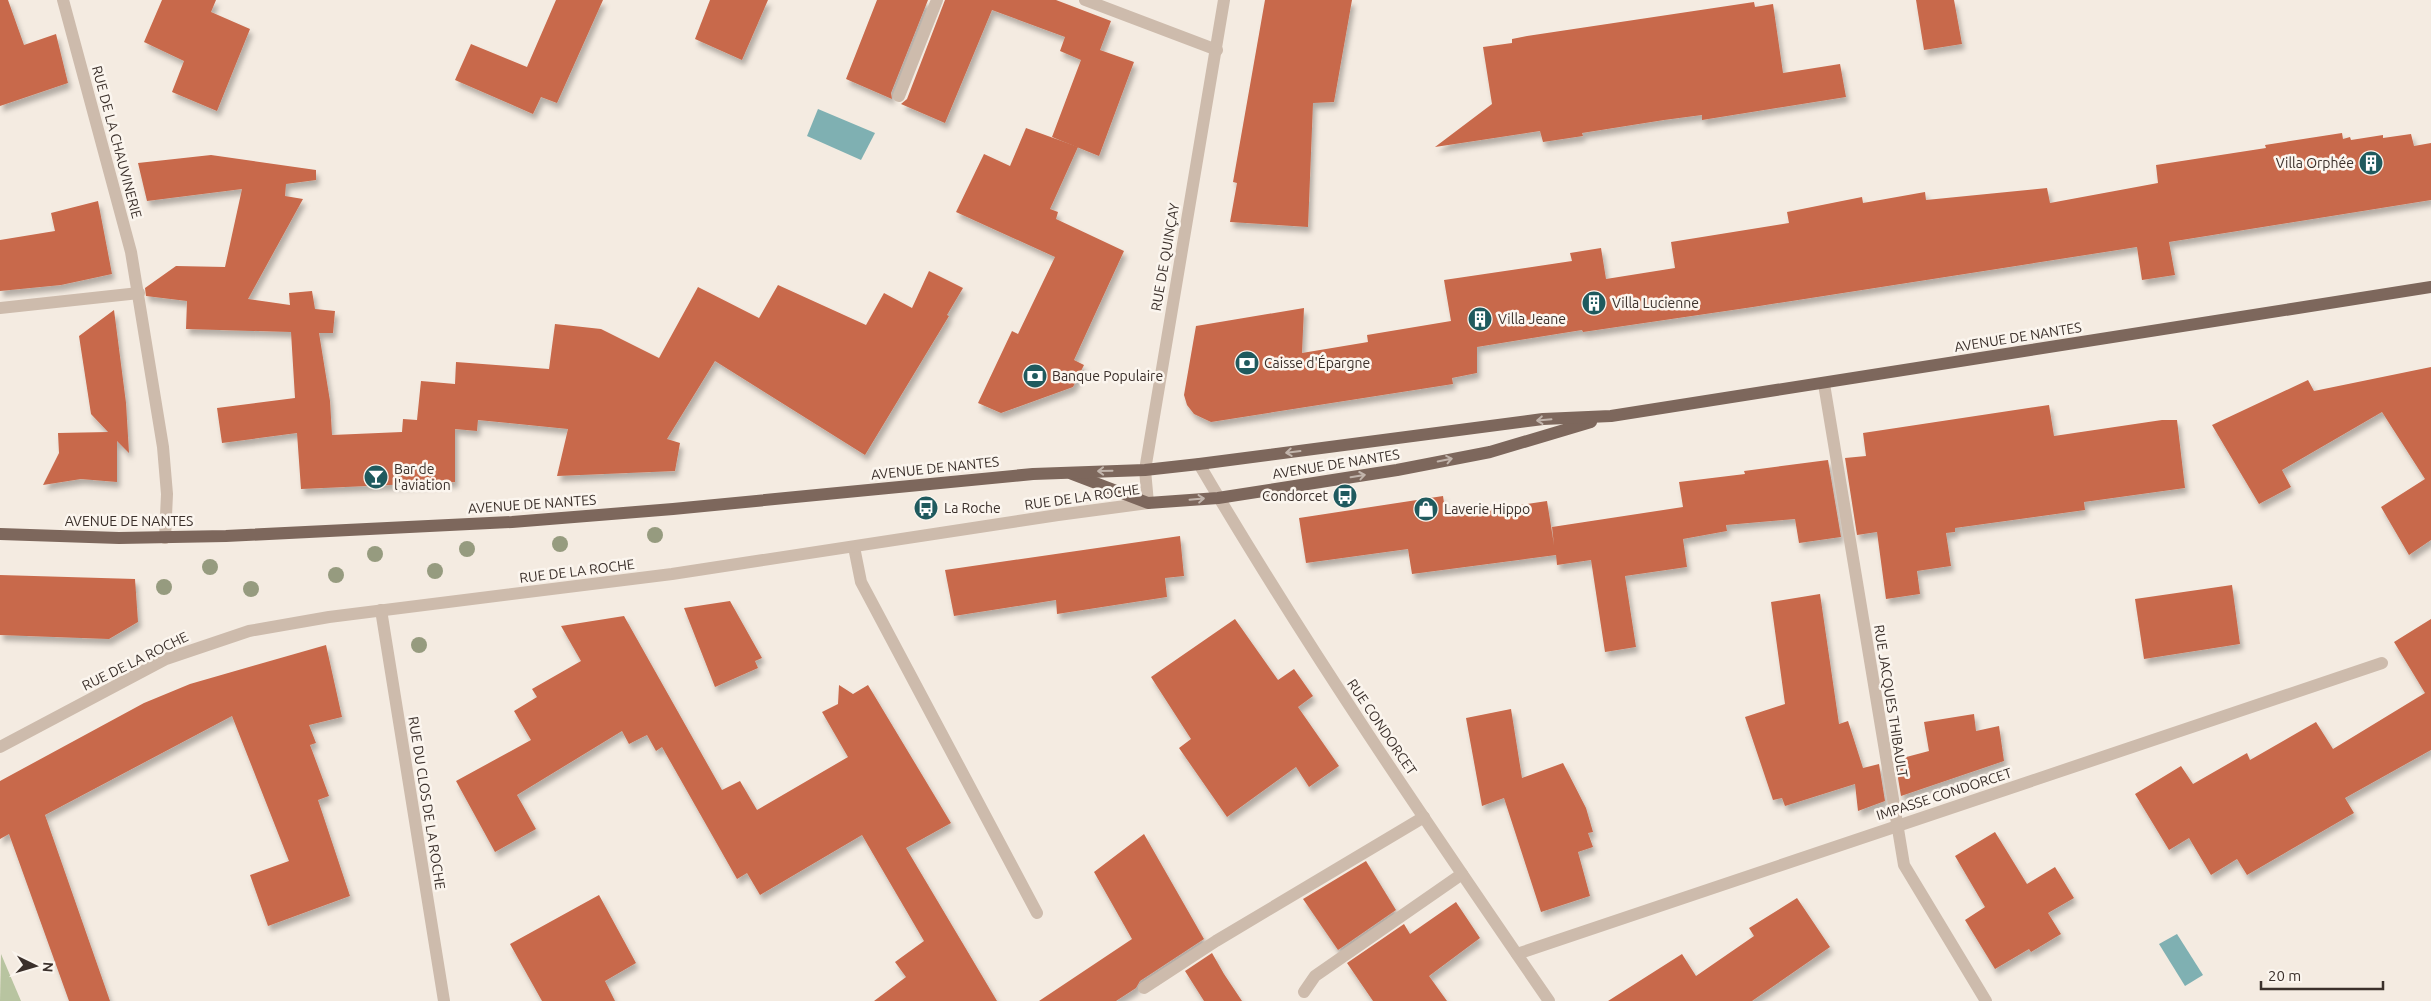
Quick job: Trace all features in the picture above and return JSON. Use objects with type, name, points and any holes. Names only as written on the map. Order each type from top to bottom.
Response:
[{"type":"main road","name":"AVENUE DE NANTES","points":[[0,534],[166,538],[512,522],[673,509],[1065,472],[1145,470],[1543,419],[1611,416],[2431,287]]},
{"type":"main road","name":"AVENUE DE NANTES","points":[[1065,472],[1148,503],[1218,498],[1397,470],[1490,452],[1611,416]]},
{"type":"street","name":"RUE DE LA CHAUVINERIE","points":[[63,0],[131,252],[139,293],[162,447],[167,494],[166,538]]},
{"type":"street","points":[[899,96],[937,0]]},
{"type":"street","points":[[1086,0],[1217,50]]},
{"type":"street","name":"RUE DE QUINÇAY","points":[[1145,470],[1224,0]]},
{"type":"street","points":[[0,308],[139,293]]},
{"type":"street","name":"RUE JACQUES THIBAULT","points":[[1824,384],[1904,865],[1986,1001]]},
{"type":"street","name":"RUE CONDORCET","points":[[1199,464],[1280,598],[1548,1001]]},
{"type":"street","name":"RUE DE LA ROCHE","points":[[0,747],[166,660],[201,646],[249,632],[297,622],[672,574],[1148,503],[1145,470]]},
{"type":"street","points":[[854,547],[860,582],[1037,913]]},
{"type":"street","name":"RUE DU CLOS DE LA ROCHE","points":[[381,610],[444,1001]]},
{"type":"street","name":"IMPASSE CONDORCET","points":[[1516,954],[2382,663]]},
{"type":"street","points":[[1144,988],[1216,941],[1424,817]]},
{"type":"street","points":[[1304,992],[1315,976],[1462,874]]},
{"type":"green space","points":[[1,954],[21,1001],[0,1001]]},
{"type":"water","points":[[818,109],[875,133],[861,160],[807,136]]},
{"type":"water","points":[[2177,934],[2203,975],[2185,986],[2159,944]]},
{"type":"building","points":[[0,0],[8,0],[24,45],[56,34],[68,83],[0,106]]},
{"type":"building","points":[[162,0],[216,0],[211,12],[250,29],[217,111],[172,92],[184,61],[144,42]]},
{"type":"building","points":[[556,0],[603,0],[557,103],[541,97],[533,114],[455,80],[471,44],[527,67]]},
{"type":"building","points":[[710,0],[768,0],[742,60],[695,39]]},
{"type":"building","points":[[877,0],[928,0],[891,93],[892,99],[846,79]]},
{"type":"building","points":[[945,0],[1056,0],[1111,21],[1100,50],[1134,62],[1099,156],[1052,137],[1081,60],[1060,51],[1065,37],[992,10],[945,123],[901,104],[907,99]]},
{"type":"building","points":[[1265,0],[1352,0],[1334,102],[1313,103],[1308,227],[1230,222],[1237,183],[1233,182]]},
{"type":"building","points":[[1916,0],[1954,0],[1962,44],[1924,50]]},
{"type":"building","points":[[1754,2],[1755,7],[1773,4],[1783,73],[1840,64],[1846,97],[1702,120],[1702,115],[1664,120],[1582,133],[1583,136],[1543,142],[1540,131],[1435,147],[1492,104],[1483,47],[1512,43],[1512,39],[1527,36]]},
{"type":"building","points":[[1026,128],[1078,147],[1050,209],[1058,212],[1056,219],[1124,251],[1074,360],[1084,365],[1073,387],[1001,413],[978,403],[1012,331],[1018,334],[1055,257],[956,212],[984,154],[1010,166]]},
{"type":"building","points":[[2342,133],[2343,139],[2350,137],[2351,140],[2383,135],[2383,138],[2411,134],[2414,146],[2431,143],[2431,200],[2169,242],[2175,275],[2142,280],[2137,247],[1753,307],[1583,332],[1582,330],[1477,347],[1477,373],[1452,378],[1453,384],[1211,422],[1194,414],[1187,405],[1184,395],[1196,326],[1304,308],[1302,353],[1368,342],[1367,335],[1451,321],[1444,280],[1572,261],[1570,253],[1601,248],[1606,279],[1675,268],[1671,242],[1789,223],[1787,212],[1862,197],[1863,203],[1925,192],[1926,200],[2047,188],[2050,203],[2158,183],[2156,165],[2266,148],[2265,145]]},
{"type":"building","points":[[211,155],[316,170],[316,180],[286,184],[285,196],[303,199],[248,299],[290,305],[289,293],[312,291],[315,309],[335,311],[333,333],[319,333],[330,401],[332,435],[402,432],[403,419],[417,420],[421,381],[455,384],[456,362],[549,369],[555,324],[601,329],[659,358],[698,287],[759,318],[778,285],[866,325],[884,293],[912,308],[929,271],[963,288],[947,315],[949,316],[865,455],[715,361],[667,439],[680,443],[675,471],[557,476],[568,429],[478,420],[477,431],[455,429],[455,482],[301,489],[297,433],[222,443],[217,408],[295,398],[291,332],[186,329],[187,301],[146,296],[145,288],[176,266],[225,267],[242,189],[147,201],[138,163]]},
{"type":"building","points":[[98,201],[112,274],[61,285],[0,291],[0,240],[55,231],[51,213]]},
{"type":"building","points":[[114,310],[126,403],[129,453],[117,441],[117,482],[81,479],[43,485],[59,453],[58,433],[108,432],[91,414],[79,336]]},
{"type":"building","points":[[2431,367],[2431,540],[2409,555],[2381,507],[2425,479],[2382,412],[2282,470],[2291,487],[2259,504],[2212,425],[2308,380],[2314,391]]},
{"type":"building","points":[[2049,405],[2054,436],[2162,420],[2177,420],[2185,488],[2084,502],[2085,510],[1955,528],[1955,532],[1946,533],[1951,566],[1917,571],[1920,594],[1886,599],[1877,532],[1857,535],[1845,458],[1866,456],[1863,433]]},
{"type":"building","points":[[1828,460],[1841,537],[1799,543],[1795,519],[1726,525],[1727,531],[1683,539],[1687,567],[1625,576],[1636,647],[1605,652],[1591,560],[1557,565],[1556,555],[1412,574],[1408,549],[1306,563],[1299,518],[1443,496],[1446,516],[1547,501],[1554,545],[1552,527],[1683,507],[1679,482],[1745,474],[1744,471]]},
{"type":"building","points":[[1180,536],[1184,576],[1165,578],[1167,597],[1057,614],[1056,600],[954,616],[945,570]]},
{"type":"building","points":[[0,575],[135,579],[138,622],[109,639],[0,635]]},
{"type":"building","points":[[2232,585],[2240,644],[2144,659],[2135,599]]},
{"type":"building","points":[[1820,594],[1839,724],[1848,721],[1863,768],[1879,764],[1885,801],[1858,811],[1855,784],[1785,806],[1782,798],[1773,800],[1745,717],[1785,704],[1771,602]]},
{"type":"building","points":[[730,601],[762,658],[755,661],[758,668],[715,687],[684,608]]},
{"type":"building","points":[[624,616],[722,790],[740,781],[757,810],[848,757],[822,712],[838,704],[839,685],[853,694],[868,685],[951,823],[906,848],[997,1001],[874,1001],[906,977],[895,962],[924,941],[862,835],[760,895],[747,873],[737,879],[662,747],[656,751],[647,735],[629,744],[622,731],[517,795],[536,829],[495,852],[456,781],[531,740],[514,711],[537,697],[532,689],[581,661],[561,626]]},
{"type":"building","points":[[1235,619],[1278,680],[1294,669],[1313,696],[1298,707],[1339,766],[1309,787],[1296,767],[1227,817],[1179,748],[1191,739],[1151,677]]},
{"type":"building","points":[[2431,619],[2431,750],[2345,798],[2354,813],[2247,875],[2237,859],[2211,875],[2189,838],[2169,850],[2135,794],[2181,766],[2193,784],[2247,753],[2250,760],[2316,722],[2333,749],[2425,693],[2394,642]]},
{"type":"building","points":[[326,645],[342,717],[309,725],[316,743],[310,745],[329,796],[318,800],[350,896],[268,926],[250,875],[289,861],[232,716],[45,815],[110,1001],[69,1001],[9,834],[0,839],[0,781],[144,703],[190,684]]},
{"type":"building","points":[[1511,709],[1522,778],[1563,763],[1586,808],[1593,832],[1588,833],[1593,847],[1578,852],[1590,896],[1541,912],[1504,798],[1482,806],[1466,718]]},
{"type":"building","points":[[1974,714],[1976,731],[1999,726],[2004,761],[1901,796],[1895,760],[1929,751],[1924,722]]},
{"type":"building","points":[[1995,832],[2027,884],[2055,867],[2074,898],[2048,913],[2061,934],[2031,952],[2029,949],[1995,969],[1965,920],[1985,907],[1955,856]]},
{"type":"building","points":[[1144,834],[1204,939],[1140,981],[1136,988],[1116,1001],[1039,1001],[1132,939],[1094,872]]},
{"type":"building","points":[[1366,861],[1396,910],[1338,950],[1303,899]]},
{"type":"building","points":[[599,895],[636,963],[605,981],[615,1001],[542,1001],[510,944]]},
{"type":"building","points":[[1797,898],[1830,947],[1752,1001],[1608,1001],[1682,954],[1696,976],[1754,936],[1749,928]]},
{"type":"building","points":[[1456,902],[1480,938],[1429,976],[1447,1001],[1373,1001],[1347,963],[1404,924],[1410,934]]},
{"type":"building","points":[[1212,953],[1242,1001],[1204,1001],[1185,971]]},
{"type":"place","name":"Villa Orphée","points":[[2371,163]]},
{"type":"place","name":"Villa Lucienne","points":[[1594,303]]},
{"type":"place","name":"Villa Jeane","points":[[1480,319]]},
{"type":"place","name":"Caisse d'Épargne","points":[[1247,363]]},
{"type":"place","name":"Banque Populaire","points":[[1035,376]]},
{"type":"place","name":"Bar de l'aviation","points":[[376,477]]},
{"type":"place","name":"Condorcet","points":[[1345,496]]},
{"type":"place","name":"La Roche","points":[[926,508]]},
{"type":"place","name":"Laverie Hippo","points":[[1426,509]]}]
